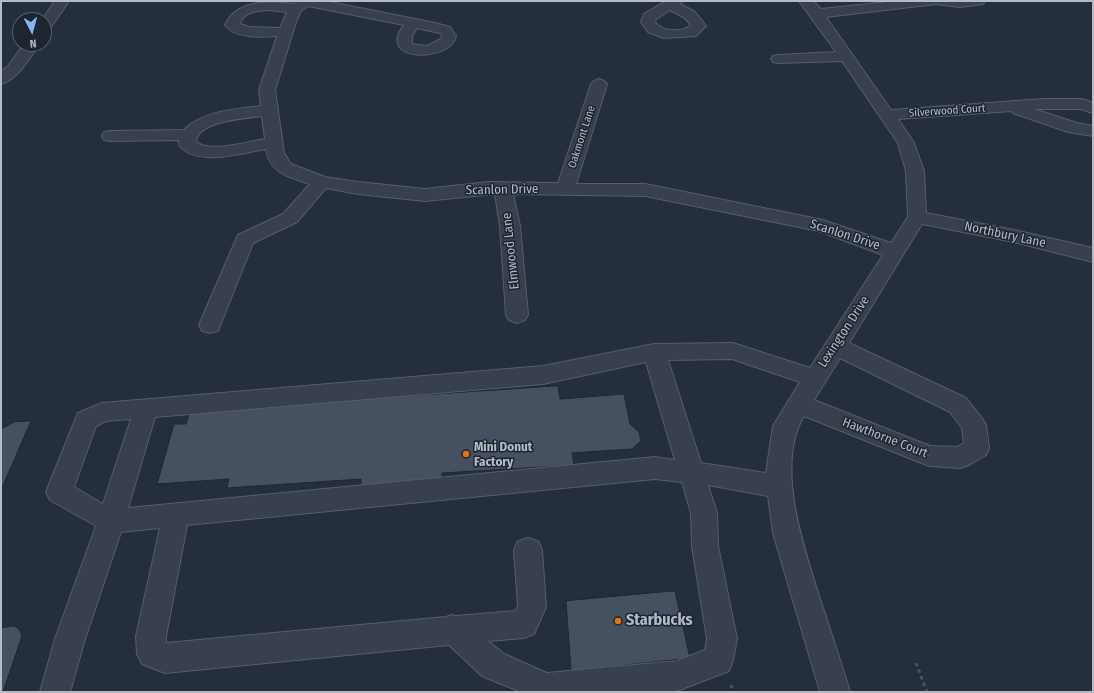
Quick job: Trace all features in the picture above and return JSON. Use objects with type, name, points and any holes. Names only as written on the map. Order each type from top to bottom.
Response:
[{"type":"street","points":[[52,15],[62,1]]},
{"type":"street","points":[[811,8],[933,1]]},
{"type":"street","points":[[940,1],[960,3],[978,1]]},
{"type":"street","points":[[286,32],[243,30],[234,28],[232,25],[233,20],[241,12],[255,7],[302,4],[414,23]]},
{"type":"street","name":"Scanlon Drive","points":[[302,4],[290,19],[267,90],[275,154],[284,168],[322,182],[358,188],[425,195],[488,188],[645,190],[823,226],[895,252]]},
{"type":"street","points":[[811,8],[906,143],[915,171],[917,217]]},
{"type":"street","points":[[1,79],[14,69],[26,52]]},
{"type":"street","points":[[778,58],[845,56]]},
{"type":"street","name":"Oakmont Lane","points":[[565,189],[598,84]]},
{"type":"street","name":"Silverwood Court","points":[[887,115],[1043,104],[1082,104],[1093,108]]},
{"type":"street","name":"Silverwood Court","points":[[1008,106],[1074,128],[1093,131]]},
{"type":"street","points":[[110,136],[189,134],[201,124],[222,117],[270,110]]},
{"type":"street","points":[[189,134],[187,144],[196,151],[221,152],[274,142]]},
{"type":"street","points":[[210,325],[245,239],[290,218],[322,182]]},
{"type":"street","name":"Elmwood Lane","points":[[503,188],[510,226],[518,315]]},
{"type":"street","name":"Lexington Drive","points":[[836,692],[786,533],[778,471],[785,426],[917,217]]},
{"type":"street","name":"Northbury Lane","points":[[917,217],[1014,236],[1093,255]]},
{"type":"street","name":"Hawthorne Court","points":[[798,404],[929,456],[960,458],[978,448],[974,425],[958,405],[835,346]]},
{"type":"street","points":[[780,487],[726,477],[655,468],[111,521],[59,492],[86,420],[102,412],[543,375],[654,352],[733,351],[814,378]]},
{"type":"street","points":[[452,629],[493,665],[547,688],[677,676],[718,660],[722,639],[706,553],[704,513],[654,352]]},
{"type":"street","points":[[55,692],[70,639],[111,521],[146,408]]},
{"type":"street","points":[[176,515],[151,636],[152,654],[165,658],[452,629],[524,624],[532,607],[528,550]]},
{"type":"path","points":[[916,663],[927,692]]},
{"type":"path","points":[[731,685],[733,692]]},
{"type":"building","points":[[558,386],[560,399],[624,394],[630,424],[639,432],[641,441],[632,449],[572,453],[574,465],[442,473],[442,482],[361,487],[361,479],[227,488],[229,479],[157,484],[174,424],[186,424],[190,411]]},
{"type":"building","points":[[31,421],[1,490],[1,429],[14,422]]},
{"type":"building","points":[[675,591],[690,658],[571,671],[566,601]]},
{"type":"building","points":[[14,626],[19,629],[22,636],[3,692],[1,692],[1,628]]},
{"type":"place","name":"Mini Donut Factory","points":[[466,454]]},
{"type":"place","name":"Starbucks","points":[[618,621]]}]
